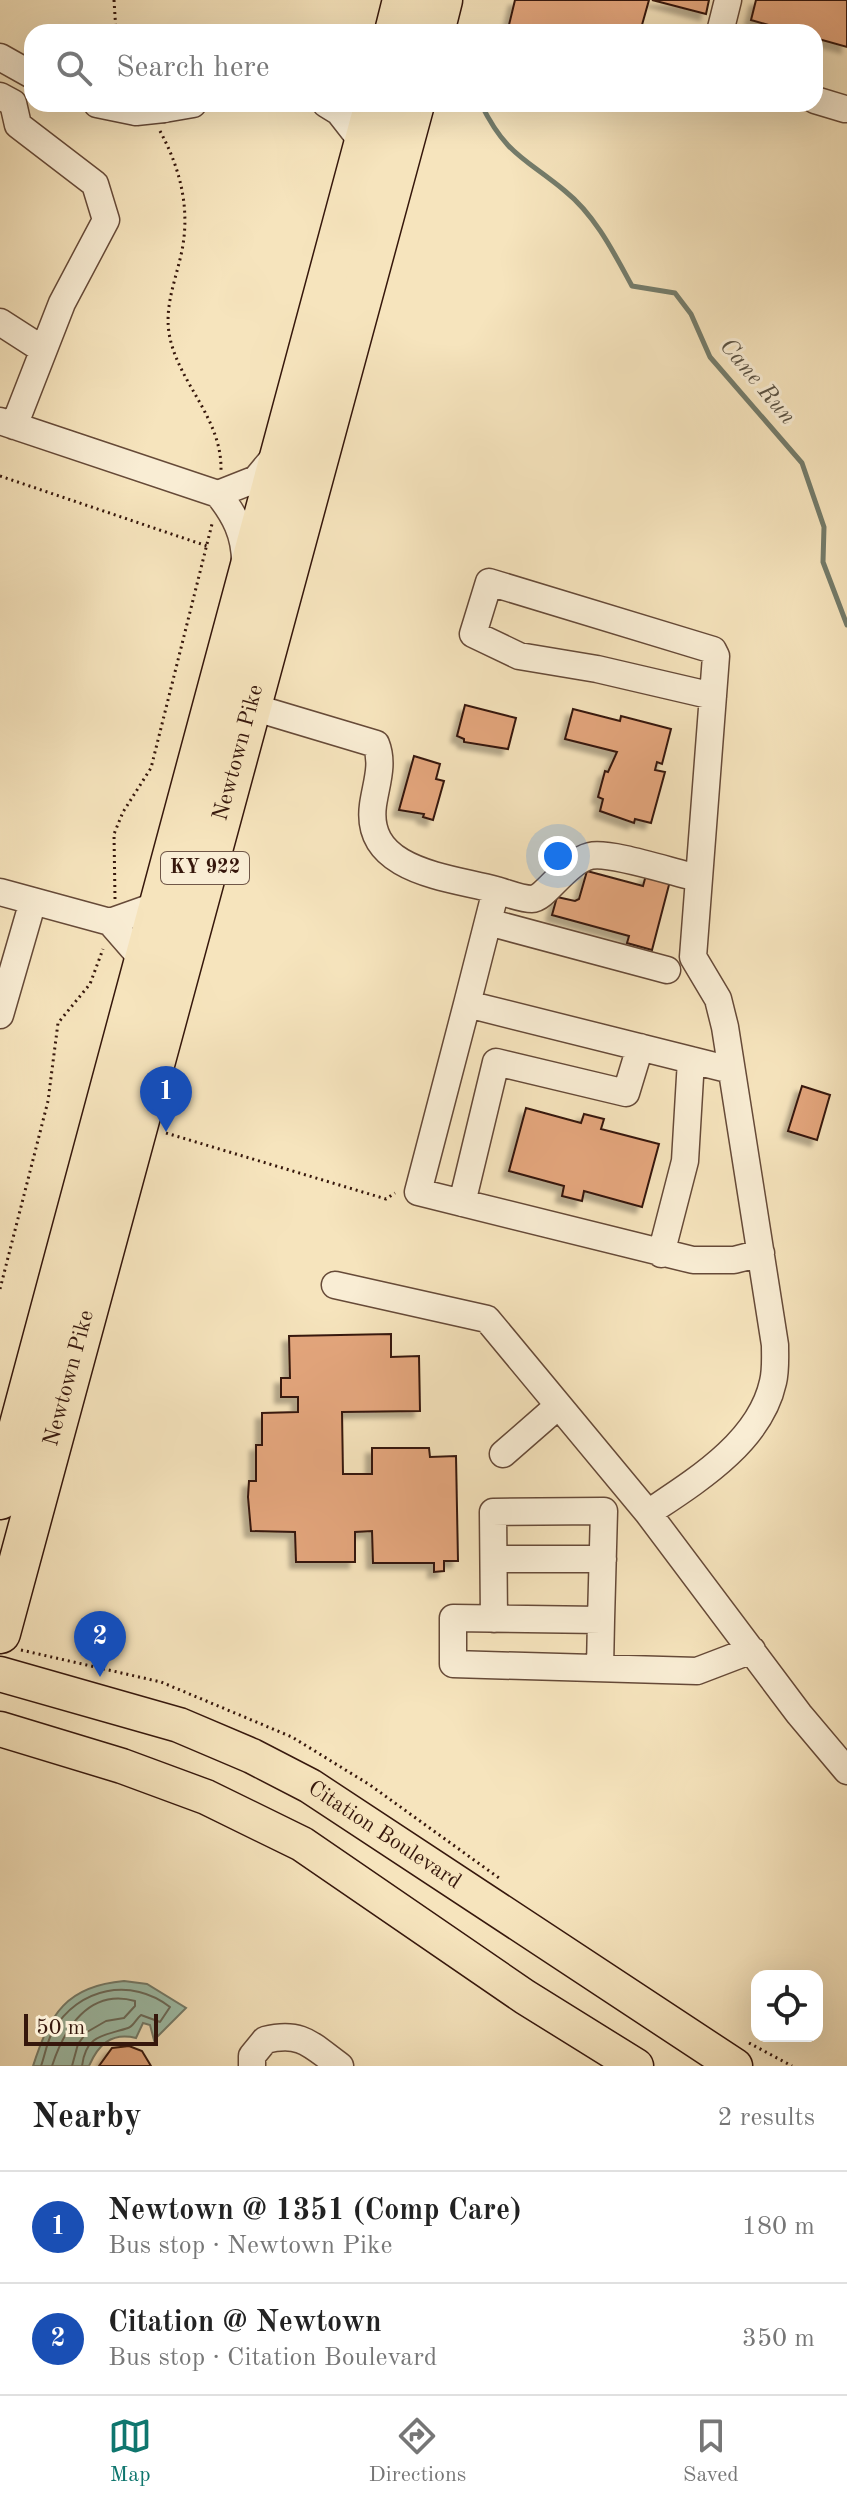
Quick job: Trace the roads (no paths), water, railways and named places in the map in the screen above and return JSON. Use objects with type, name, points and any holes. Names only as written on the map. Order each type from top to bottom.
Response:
[{"type":"highway","points":[[397,24],[403,0]]},
{"type":"highway","points":[[436,24],[442,0]]},
{"type":"highway","name":"Newtown Pike","points":[[0,1499],[373,112]]},
{"type":"highway","name":"Newtown Pike","points":[[13,1652],[249,706],[412,112]]},
{"type":"highway","points":[[243,590],[248,640],[237,685],[249,706]]},
{"type":"main road","name":"Citation Boulevard","points":[[13,1652],[252,1756],[310,1786],[735,2066]]},
{"type":"main road","points":[[0,1729],[122,1766],[206,1797],[302,1844],[525,1997],[636,2066]]},
{"type":"street","points":[[722,24],[728,0]]},
{"type":"street","points":[[0,57],[24,70]]},
{"type":"street","points":[[15,96],[18,125],[95,184],[106,220],[7,424],[218,494],[232,511],[245,541],[243,590]]},
{"type":"street","points":[[823,102],[845,109]]},
{"type":"street","points":[[337,112],[346,119],[364,144]]},
{"type":"street","points":[[0,322],[42,349]]},
{"type":"street","points":[[218,494],[256,479],[273,463],[283,441]]},
{"type":"street","points":[[648,1513],[729,1452],[753,1427],[774,1381],[775,1345],[718,999],[693,957],[713,696],[716,656],[713,650],[489,582],[473,634],[519,656],[597,669],[713,696]]},
{"type":"street","points":[[249,706],[376,744],[381,757],[371,820],[376,836],[389,855],[402,864],[532,899],[542,896],[569,868],[589,856],[606,854],[699,878]]},
{"type":"street","points":[[496,890],[418,1192],[693,1260],[734,1260],[761,1253]]},
{"type":"street","points":[[0,892],[33,901],[107,934],[144,961]]},
{"type":"street","points":[[0,1015],[11,940],[33,901]]},
{"type":"street","points":[[107,934],[158,905]]},
{"type":"street","points":[[488,922],[667,970]]},
{"type":"street","points":[[467,1004],[731,1070]]},
{"type":"street","points":[[462,1203],[496,1062],[626,1093],[640,1047]]},
{"type":"street","points":[[661,1254],[685,1161],[691,1060]]},
{"type":"street","points":[[335,1285],[487,1319],[648,1513],[847,1771]]},
{"type":"street","points":[[503,1454],[558,1406]]},
{"type":"street","points":[[494,1619],[493,1512],[604,1511],[629,1492]]},
{"type":"street","points":[[600,1668],[604,1511]]},
{"type":"street","points":[[494,1559],[603,1559]]},
{"type":"street","points":[[601,1620],[453,1618],[453,1664],[697,1671],[752,1650]]},
{"type":"street","points":[[252,2066],[252,2056],[265,2040],[289,2034],[308,2043],[340,2066]]},
{"type":"water","points":[[124,1981],[147,1984],[186,2008],[154,2040],[150,2025],[143,2023],[136,2038],[119,2037],[106,2042],[89,2066],[33,2066],[46,2031],[63,2006],[88,1989]]},
{"type":"waterway","name":"Cane Run","points":[[485,112],[508,145],[586,211],[632,286],[675,293],[691,314],[710,357],[802,463],[824,527],[823,562],[847,625]]},
{"type":"place","name":"Newtown @ 1351 (Comp Care)","points":[[166,1132]]},
{"type":"place","name":"Citation @ Newtown","points":[[100,1677]]}]
